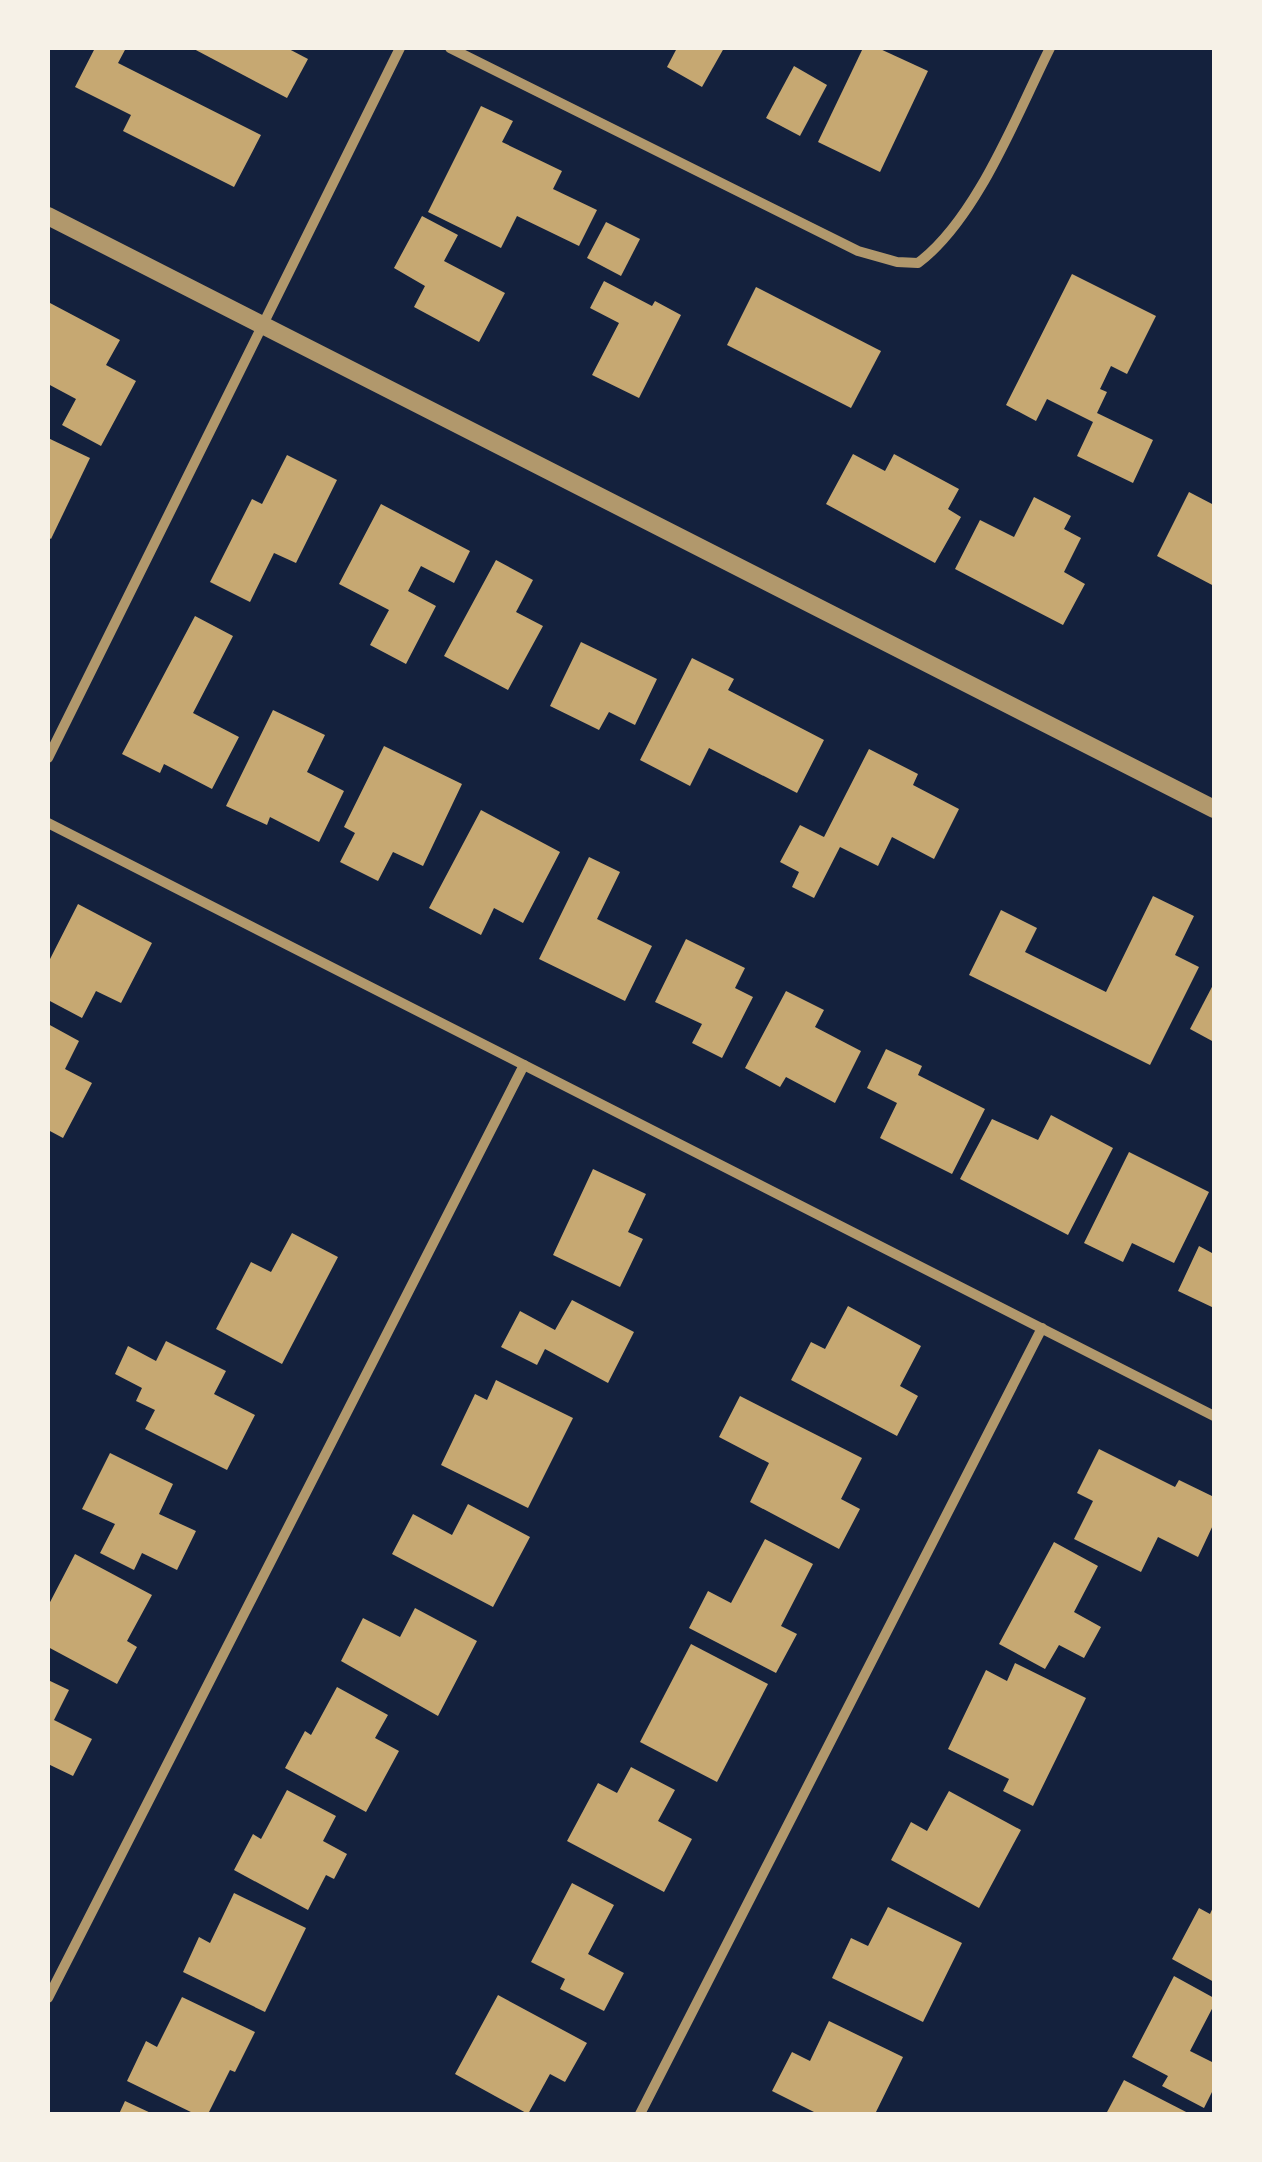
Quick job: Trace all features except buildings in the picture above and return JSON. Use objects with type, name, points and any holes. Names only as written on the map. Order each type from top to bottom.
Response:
[{"type":"street","points":[[48,758],[400,48]]},
{"type":"street","points":[[450,48],[858,250],[897,262],[918,263],[952,232],[1050,48]]},
{"type":"street","points":[[48,216],[1214,810]]},
{"type":"street","points":[[48,823],[1214,1416]]},
{"type":"street","points":[[48,1998],[524,1065]]},
{"type":"street","points":[[640,2114],[1042,1328]]}]
